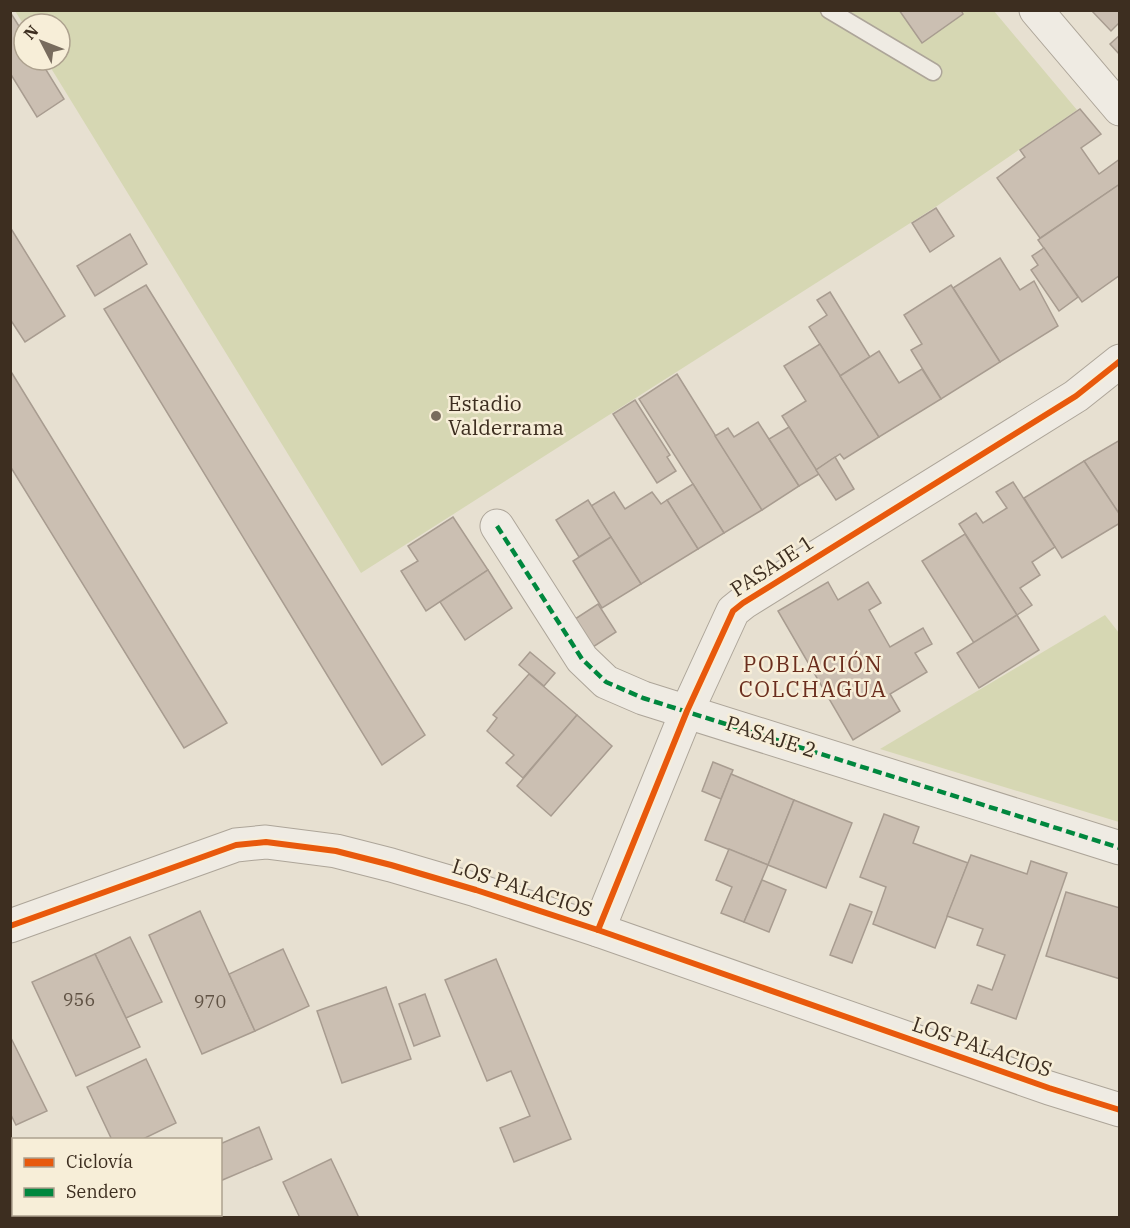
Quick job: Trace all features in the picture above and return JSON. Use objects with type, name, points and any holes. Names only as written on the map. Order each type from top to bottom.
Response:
[{"type":"street","points":[[1036,10],[1119,109]]},
{"type":"street","name":"PASAJE 1","points":[[598,930],[687,711],[729,618],[742,603],[1076,396],[1119,361]]},
{"type":"street","name":"PASAJE 2","points":[[497,526],[582,659],[606,682],[643,698],[1119,848]]},
{"type":"street","name":"LOS PALACIOS","points":[[10,926],[236,845],[266,842],[336,851],[391,865],[598,930],[1049,1088],[1119,1110]]},
{"type":"lane","points":[[830,10],[933,72]]},
{"type":"green space","name":"Estadio Valderrama","points":[[994,11],[1077,110],[937,206],[361,573],[53,72],[72,72],[72,12],[16,12]]},
{"type":"green space","points":[[1105,615],[1119,633],[1119,822],[880,749]]},
{"type":"building","points":[[899,10],[961,10],[963,14],[922,43]]},
{"type":"building","points":[[1091,10],[1120,10],[1120,22],[1111,31]]},
{"type":"building","points":[[10,12],[12,15],[12,72],[47,72],[64,99],[37,117],[10,73]]},
{"type":"building","points":[[1120,35],[1120,55],[1110,44]]},
{"type":"building","points":[[1080,109],[1101,134],[1081,148],[1099,174],[1120,159],[1120,184],[1040,238],[997,178],[1025,157],[1020,150]]},
{"type":"building","points":[[1120,184],[1120,275],[1082,302],[1038,240]]},
{"type":"building","points":[[936,208],[954,236],[930,252],[912,223]]},
{"type":"building","points":[[10,227],[65,316],[25,342],[10,319]]},
{"type":"building","points":[[130,234],[147,264],[95,296],[77,266]]},
{"type":"building","points":[[1044,248],[1078,297],[1059,311],[1031,270],[1038,265],[1032,256]]},
{"type":"building","points":[[1000,258],[1020,290],[1034,281],[1058,326],[1000,362],[953,288]]},
{"type":"building","points":[[146,285],[425,735],[382,765],[104,309]]},
{"type":"building","points":[[951,285],[1000,362],[941,399],[911,350],[922,344],[904,315]]},
{"type":"building","points":[[830,292],[870,357],[840,376],[809,327],[827,315],[817,300]]},
{"type":"building","points":[[820,344],[879,437],[844,459],[840,454],[816,470],[782,416],[806,401],[784,366]]},
{"type":"building","points":[[879,351],[899,383],[922,369],[941,399],[879,437],[840,376]]},
{"type":"building","points":[[10,370],[227,723],[184,748],[10,466]]},
{"type":"building","points":[[677,374],[762,510],[724,533],[639,399]]},
{"type":"building","points":[[635,400],[670,455],[667,457],[676,471],[657,483],[613,414]]},
{"type":"building","points":[[758,422],[799,486],[762,510],[715,436],[728,428],[734,437]]},
{"type":"building","points":[[789,427],[819,474],[799,486],[769,439]]},
{"type":"building","points":[[1120,440],[1120,515],[1084,461]]},
{"type":"building","points":[[835,457],[854,489],[836,500],[816,470]]},
{"type":"building","points":[[1084,461],[1120,515],[1120,523],[1062,558],[1024,498]]},
{"type":"building","points":[[1013,482],[1055,547],[1032,562],[1040,575],[1020,588],[1032,605],[1017,615],[959,524],[976,513],[983,523],[1007,508],[996,492]]},
{"type":"building","points":[[693,484],[724,533],[698,549],[667,500]]},
{"type":"building","points":[[614,492],[625,509],[652,492],[661,504],[667,500],[698,549],[641,584],[591,506]]},
{"type":"building","points":[[588,500],[611,537],[579,557],[556,520]]},
{"type":"building","points":[[453,517],[488,570],[426,611],[401,571],[418,561],[408,546]]},
{"type":"building","points":[[965,534],[1017,615],[974,643],[922,561]]},
{"type":"building","points":[[611,537],[641,584],[602,608],[573,561]]},
{"type":"building","points":[[488,570],[512,608],[465,640],[440,602]]},
{"type":"building","points":[[828,582],[838,600],[868,582],[881,603],[869,610],[890,647],[923,628],[932,644],[915,653],[927,672],[890,694],[900,711],[853,740],[778,611]]},
{"type":"building","points":[[598,604],[616,632],[593,647],[575,619]]},
{"type":"building","points":[[1017,615],[1039,650],[979,688],[957,653]]},
{"type":"building","points":[[530,652],[555,673],[544,686],[519,665]]},
{"type":"building","points":[[529,674],[577,715],[523,778],[506,763],[514,755],[487,731],[497,718],[493,715]]},
{"type":"building","points":[[577,715],[612,746],[551,816],[517,786]]},
{"type":"building","points":[[713,762],[733,770],[721,799],[702,791]]},
{"type":"building","points":[[731,774],[794,800],[768,865],[705,840]]},
{"type":"building","points":[[794,800],[852,823],[826,888],[768,865]]},
{"type":"building","points":[[884,814],[919,827],[913,843],[968,863],[935,948],[873,924],[886,887],[860,877]]},
{"type":"building","points":[[729,849],[768,865],[744,922],[721,913],[732,887],[716,880]]},
{"type":"building","points":[[971,855],[1027,874],[1031,861],[1067,873],[1016,1019],[971,1003],[978,985],[992,990],[1005,955],[977,945],[983,929],[947,916]]},
{"type":"building","points":[[762,880],[786,890],[769,932],[744,922]]},
{"type":"building","points":[[1066,892],[1120,908],[1120,979],[1046,956]]},
{"type":"building","points":[[850,904],[872,912],[852,963],[830,955]]},
{"type":"building","points":[[200,911],[255,1031],[202,1054],[149,935]]},
{"type":"building","points":[[130,937],[162,1002],[126,1018],[95,954]]},
{"type":"building","points":[[283,949],[309,1006],[255,1031],[229,974]]},
{"type":"building","points":[[95,954],[140,1047],[76,1076],[32,982]]},
{"type":"building","points":[[496,959],[571,1139],[514,1162],[500,1128],[530,1116],[511,1071],[487,1081],[445,980]]},
{"type":"building","points":[[386,987],[411,1059],[342,1083],[317,1011]]},
{"type":"building","points":[[425,994],[440,1036],[414,1046],[399,1004]]},
{"type":"building","points":[[10,1036],[47,1111],[16,1125],[10,1113]]},
{"type":"building","points":[[146,1059],[176,1123],[145,1138],[111,1138],[87,1087]]},
{"type":"building","points":[[259,1127],[272,1159],[222,1180],[222,1143]]},
{"type":"building","points":[[331,1159],[359,1218],[300,1218],[283,1182]]},
{"type":"marked path","points":[[497,526],[582,659],[606,682],[643,698],[1120,848]]},
{"type":"cycle path","points":[[598,930],[687,711],[733,611],[1076,396],[1120,361]]},
{"type":"cycle path","points":[[10,926],[236,845],[266,842],[336,851],[476,890],[598,930],[1049,1088],[1120,1110]]},
{"type":"place","name":"Estadio Valderrama","points":[[436,416]]},
{"type":"district","name":"POBLACIÓN COLCHAGUA","points":[[813,676]]}]
